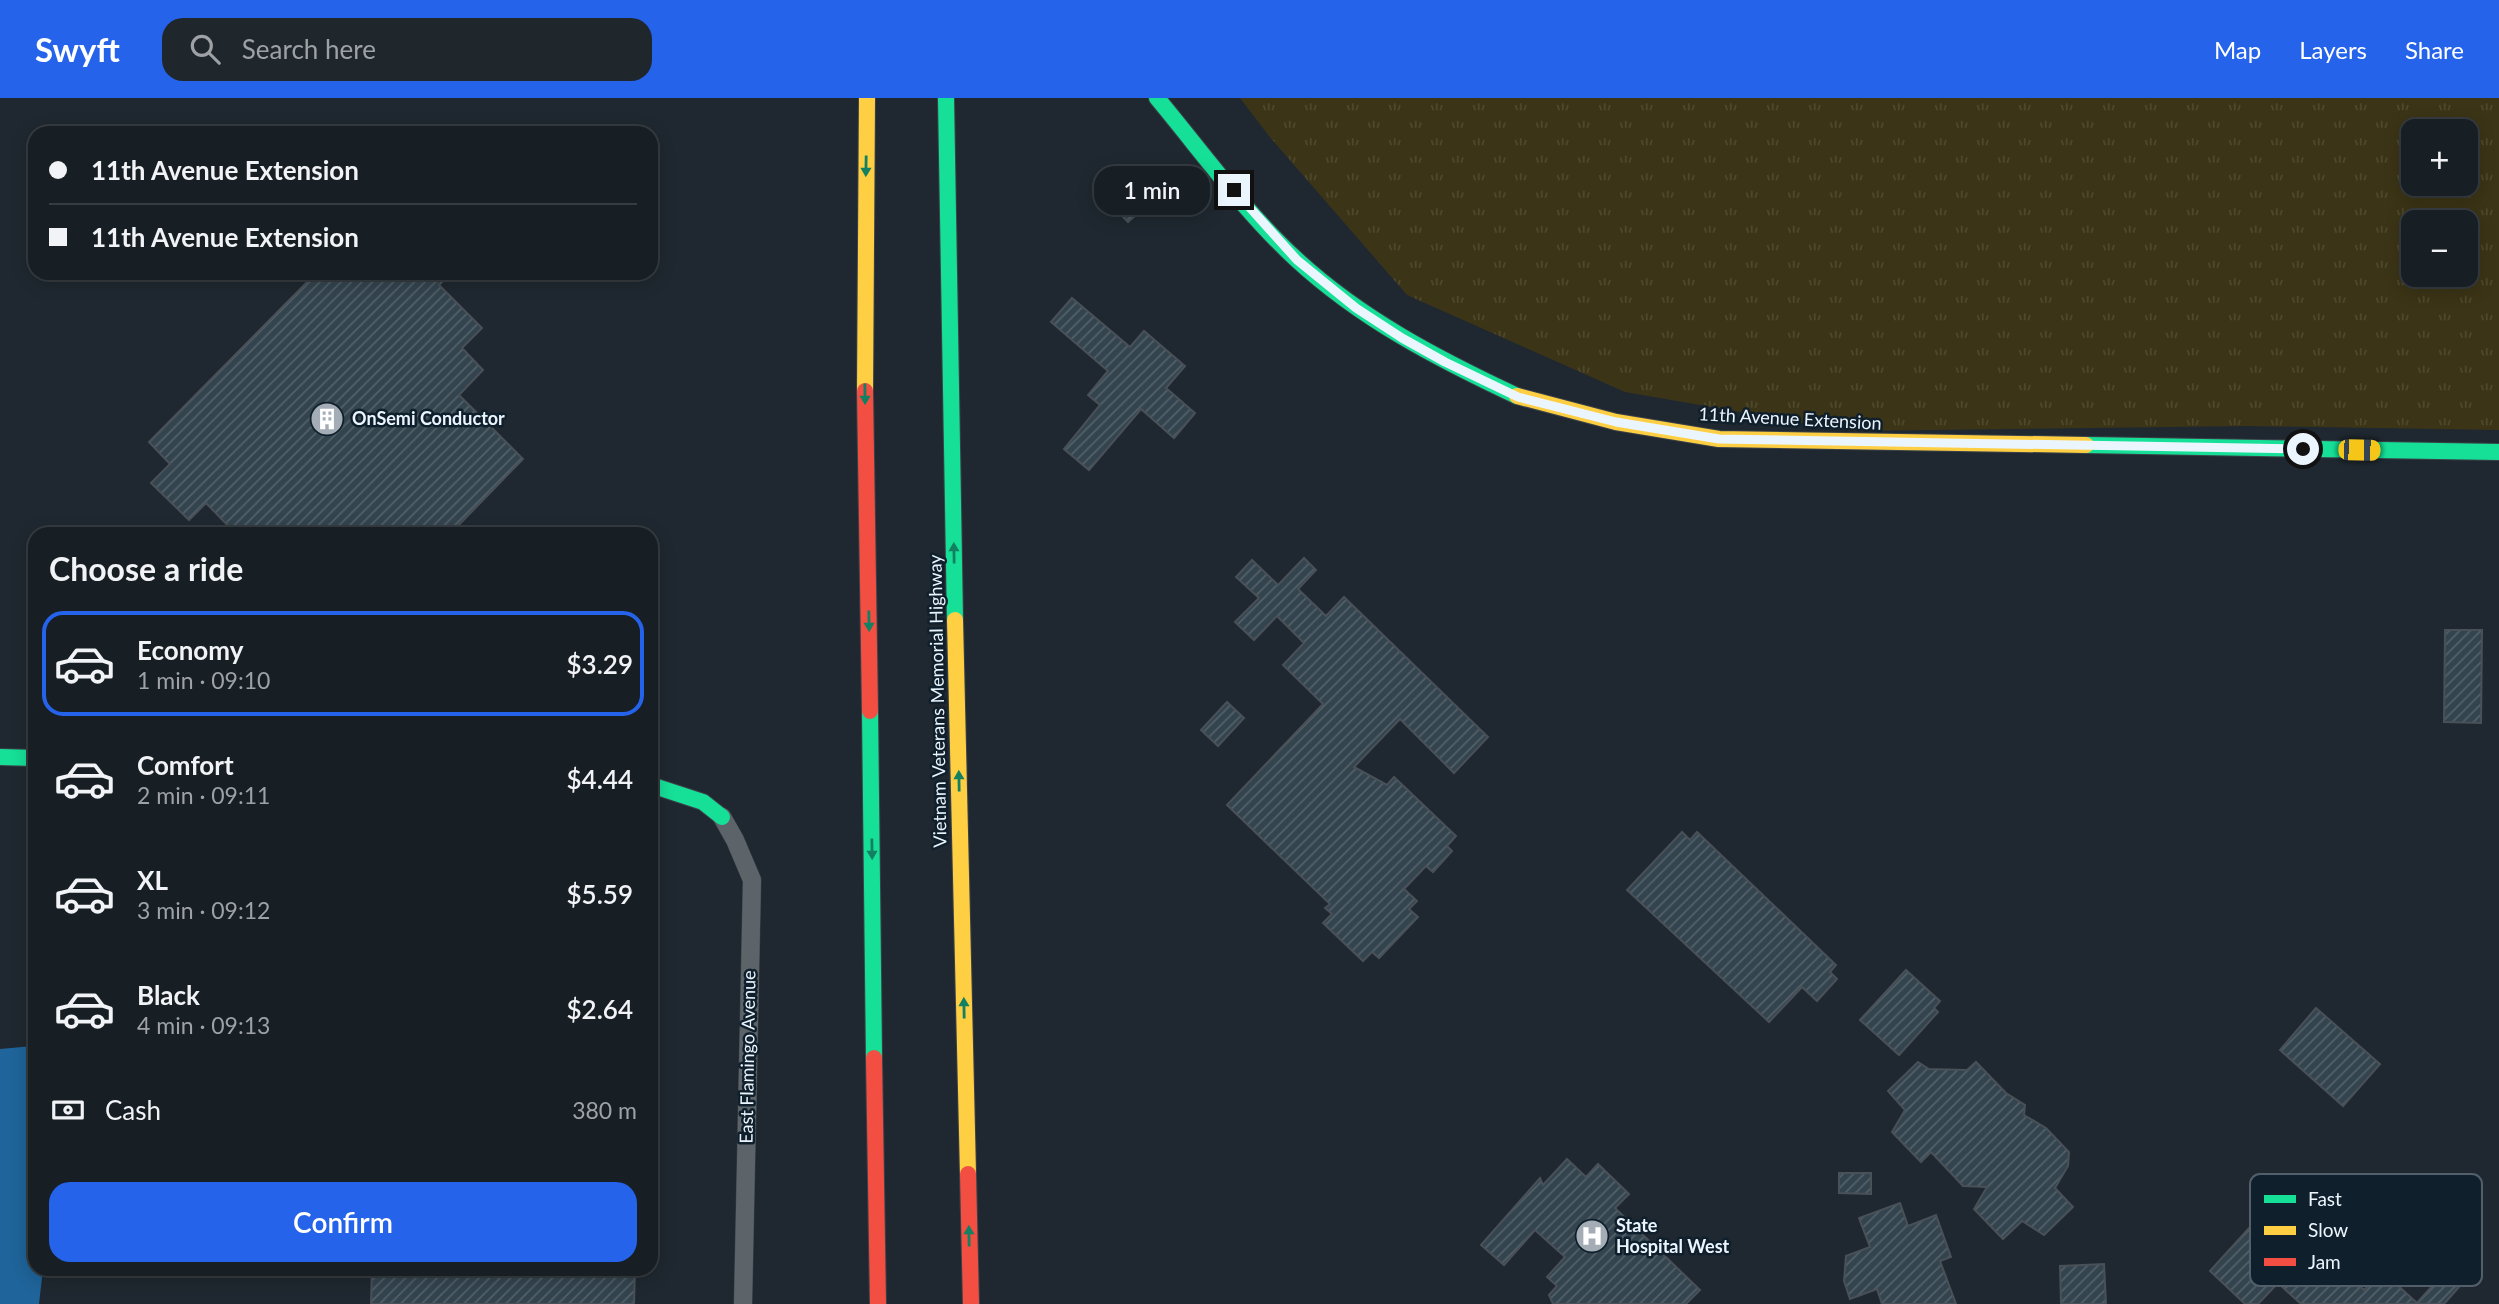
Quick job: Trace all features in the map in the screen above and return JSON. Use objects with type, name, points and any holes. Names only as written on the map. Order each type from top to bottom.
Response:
[{"type":"main road","points":[[867,98],[864,325],[878,1304]]},
{"type":"main road","name":"Vietnam Veterans Memorial Highway","points":[[946,98],[948,337],[971,1304]]},
{"type":"main road","name":"11th Avenue Extension","points":[[1157,98],[1264,227],[1321,282],[1416,346],[1518,397],[1616,422],[1719,439],[2499,452]]},
{"type":"main road","points":[[0,757],[28,758]]},
{"type":"main road","points":[[658,787],[703,802],[722,817]]},
{"type":"street","name":"East Flamingo Avenue","points":[[722,817],[752,880],[743,1304]]},
{"type":"green space","points":[[1240,98],[2499,98],[2499,430],[2247,426],[1852,431],[1625,392],[1407,295],[1269,136]]},
{"type":"water","points":[[28,1046],[28,1276],[42,1276],[39,1304],[0,1304],[0,1049]]},
{"type":"building","points":[[1128,185],[1147,205],[1128,222],[1110,203]]},
{"type":"building","name":"OnSemi Conductor","points":[[309,280],[444,280],[439,285],[482,328],[462,348],[483,370],[459,395],[523,459],[457,527],[229,527],[206,503],[189,520],[151,483],[170,464],[149,442]]},
{"type":"building","points":[[1072,298],[1130,347],[1144,331],[1185,366],[1166,388],[1195,413],[1174,438],[1141,409],[1089,470],[1064,449],[1100,405],[1088,395],[1108,371],[1051,322]]},
{"type":"building","points":[[1304,558],[1316,570],[1298,589],[1326,616],[1344,597],[1488,737],[1454,773],[1400,719],[1354,767],[1387,785],[1394,777],[1456,836],[1447,846],[1452,851],[1433,872],[1426,866],[1404,889],[1417,901],[1409,909],[1418,917],[1379,958],[1372,952],[1363,961],[1323,923],[1332,914],[1325,908],[1330,904],[1227,805],[1323,704],[1283,665],[1304,643],[1277,616],[1254,640],[1235,622],[1259,598],[1236,577],[1252,560],[1278,585]]},
{"type":"building","points":[[2445,630],[2482,630],[2481,723],[2444,722]]},
{"type":"building","points":[[1227,702],[1244,718],[1218,746],[1201,730]]},
{"type":"building","points":[[1682,832],[1690,840],[1697,832],[1836,965],[1830,972],[1837,979],[1817,1001],[1802,987],[1769,1022],[1627,890]]},
{"type":"building","points":[[1906,970],[1940,1001],[1934,1008],[1938,1012],[1899,1055],[1860,1020]]},
{"type":"building","points":[[2316,1008],[2380,1064],[2343,1106],[2280,1050]]},
{"type":"building","points":[[1918,1062],[1929,1069],[1967,1070],[1976,1062],[2006,1093],[2025,1105],[2024,1115],[2046,1128],[2069,1152],[2068,1166],[2055,1188],[2073,1207],[2044,1235],[2022,1221],[2003,1239],[1974,1209],[1987,1187],[1963,1186],[1931,1152],[1921,1162],[1892,1132],[1905,1110],[1888,1091]]},
{"type":"building","points":[[1567,1159],[1586,1177],[1598,1164],[1629,1194],[1615,1208],[1700,1290],[1686,1304],[1553,1304],[1549,1295],[1557,1286],[1547,1277],[1565,1257],[1535,1230],[1504,1265],[1481,1245],[1540,1178],[1543,1185]]},
{"type":"building","points":[[1839,1173],[1871,1173],[1871,1194],[1839,1193]]},
{"type":"building","points":[[1900,1203],[1908,1226],[1936,1215],[1951,1257],[1940,1261],[1956,1304],[1882,1304],[1877,1289],[1850,1299],[1844,1281],[1846,1256],[1870,1247],[1859,1218]]},
{"type":"building","points":[[2250,1227],[2250,1286],[2275,1286],[2258,1304],[2245,1304],[2210,1271]]},
{"type":"building","points":[[2104,1264],[2106,1304],[2061,1304],[2060,1266]]},
{"type":"building","points":[[372,1276],[635,1276],[634,1304],[371,1304]]},
{"type":"building","points":[[2281,1286],[2360,1286],[2364,1290],[2368,1286],[2398,1286],[2417,1303],[2432,1286],[2460,1286],[2444,1304],[2301,1304]]},
{"type":"traffic: fast","points":[[946,98],[955,620]]},
{"type":"traffic: fast","points":[[1157,98],[1259,221],[1321,281],[1401,336],[1517,396]]},
{"type":"traffic: fast","points":[[2086,445],[2499,452]]},
{"type":"traffic: fast","points":[[870,711],[874,1058]]},
{"type":"traffic: fast","points":[[0,757],[28,758]]},
{"type":"traffic: fast","points":[[658,787],[703,802],[722,817]]},
{"type":"traffic: slow","points":[[865,391],[867,98]]},
{"type":"traffic: slow","points":[[1517,396],[1616,422],[1719,439],[2086,445]]},
{"type":"traffic: slow","points":[[955,620],[968,1174]]},
{"type":"traffic: jam","points":[[865,391],[870,711]]},
{"type":"traffic: jam","points":[[874,1058],[878,1304]]},
{"type":"traffic: jam","points":[[968,1174],[971,1304]]},
{"type":"place","name":"OnSemi Conductor","points":[[327,419]]},
{"type":"place","name":"State Hospital West","points":[[1592,1236]]},
{"type":"route","points":[[1234,190],[1264,227],[1321,282],[1402,338],[1518,397],[1616,422],[1719,439],[2303,449]]}]
